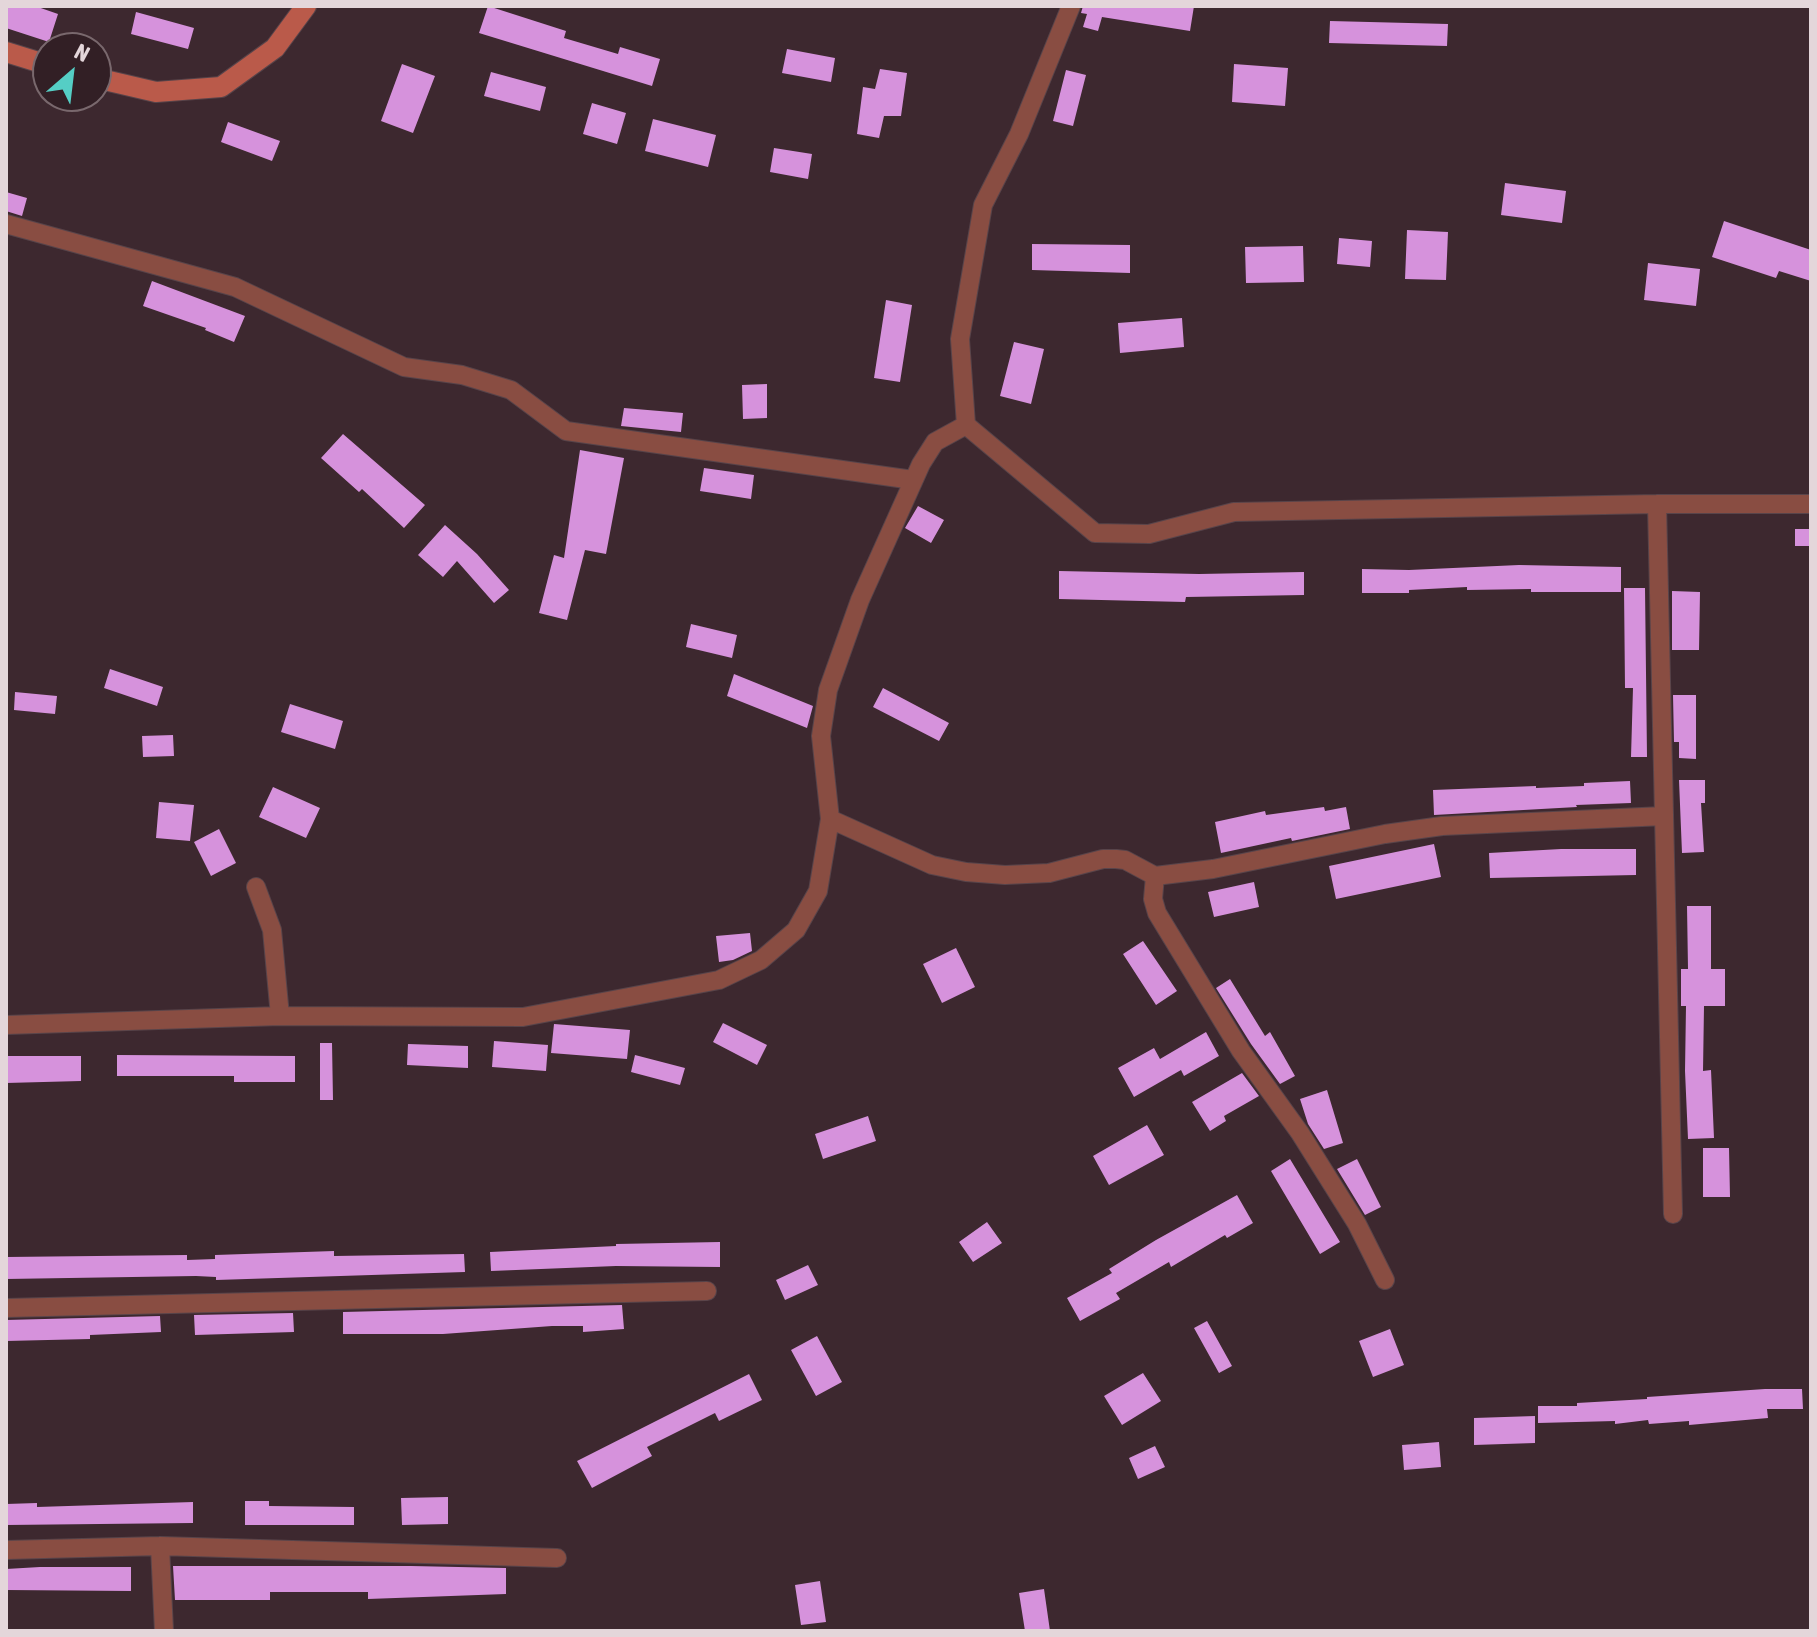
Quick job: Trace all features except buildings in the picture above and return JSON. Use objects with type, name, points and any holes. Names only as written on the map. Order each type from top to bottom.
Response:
[{"type":"main road","points":[[112,82],[156,92],[221,87],[275,48],[306,6]]},
{"type":"main road","points":[[6,52],[32,60]]},
{"type":"street","points":[[1071,6],[1019,134],[983,205],[960,339],[966,425],[1095,533],[1149,534],[1234,512],[1811,504]]},
{"type":"street","points":[[6,224],[235,287],[404,367],[462,375],[511,390],[566,431],[913,480]]},
{"type":"street","points":[[6,1025],[280,1016],[523,1017],[719,980],[761,960],[796,930],[818,891],[830,819],[821,736],[828,690],[860,600],[913,480],[935,442],[966,425]]},
{"type":"street","points":[[1657,504],[1673,1214]]},
{"type":"street","points":[[830,819],[932,865],[966,872],[1005,875],[1049,873],[1103,859],[1116,859],[1125,860],[1155,876],[1213,869],[1385,834],[1442,826],[1664,816]]},
{"type":"street","points":[[1155,876],[1153,899],[1157,913],[1241,1051],[1300,1133],[1357,1224],[1385,1280]]},
{"type":"street","points":[[256,887],[272,930],[280,1016]]},
{"type":"street","points":[[6,1308],[707,1291]]},
{"type":"street","points":[[6,1550],[160,1546],[557,1558]]},
{"type":"street","points":[[160,1546],[164,1631]]}]
